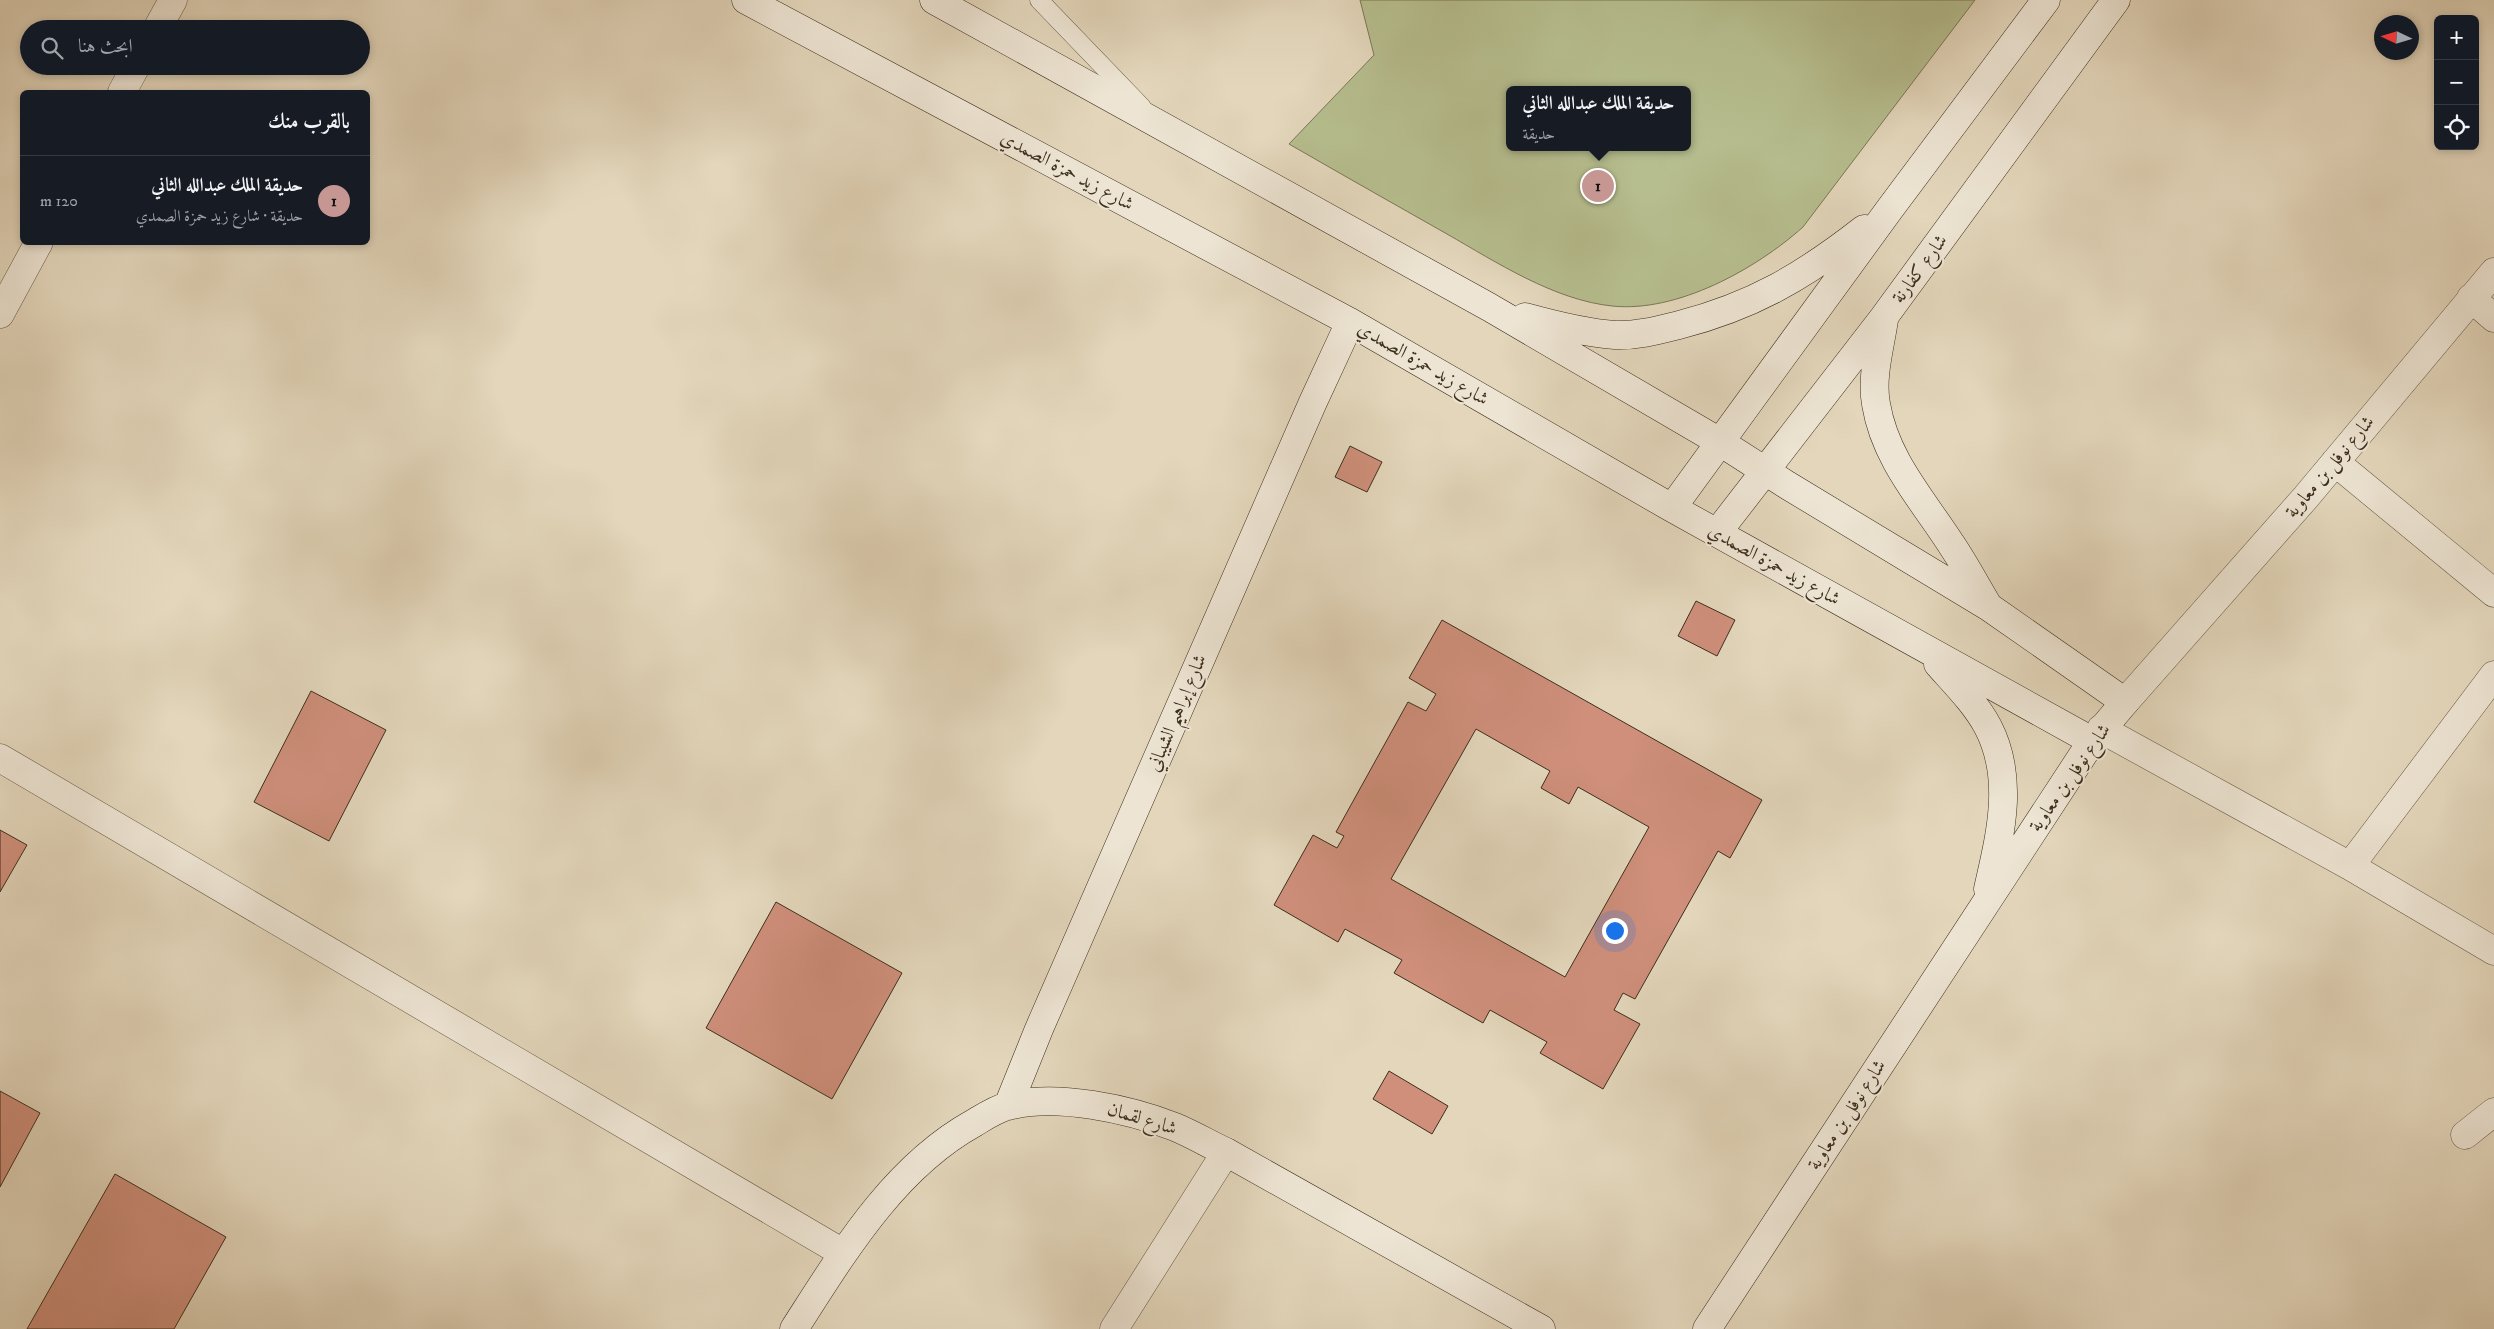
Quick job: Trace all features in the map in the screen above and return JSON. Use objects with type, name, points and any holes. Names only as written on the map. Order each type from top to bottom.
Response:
[{"type":"street","points":[[162,20],[173,0]]},
{"type":"street","name":"شارع زيد حمزة الصمدي","points":[[746,0],[1350,322],[1672,508],[1921,647],[2097,735],[2350,866],[2494,951]]},
{"type":"street","points":[[934,0],[1489,307],[1720,442],[1989,607],[2125,702]]},
{"type":"street","points":[[1672,508],[1889,210],[2046,0]]},
{"type":"street","name":"شارع كفارنة","points":[[1717,533],[1884,317],[2116,0]]},
{"type":"street","points":[[123,90],[131,75]]},
{"type":"street","points":[[1489,307],[1560,327],[1616,335],[1654,332],[1731,309],[1773,291],[1821,262],[1889,210]]},
{"type":"street","points":[[0,314],[37,245]]},
{"type":"street","name":"شارع نوفل بن معاوية","points":[[1707,1329],[2097,735],[2335,462],[2494,272]]},
{"type":"street","points":[[2471,298],[2494,318]]},
{"type":"street","points":[[1884,317],[1876,371],[1875,402],[1884,438],[1902,472],[1952,545],[1989,607]]},
{"type":"street","name":"شارع إبراهيم الشيباني","points":[[1008,1106],[1313,402],[1350,322]]},
{"type":"street","points":[[2335,462],[2494,593]]},
{"type":"street","points":[[1921,647],[1960,688],[1988,726],[1997,747],[2003,779],[2004,812],[1983,908]]},
{"type":"street","points":[[2350,866],[2494,675]]},
{"type":"street","points":[[0,758],[843,1253]]},
{"type":"street","name":"شارع لقمان","points":[[794,1329],[843,1253],[906,1174],[950,1137],[1008,1106],[1059,1101],[1100,1106],[1175,1127],[1226,1152],[1541,1329]]},
{"type":"street","points":[[2466,1135],[2494,1112]]},
{"type":"street","points":[[1114,1329],[1226,1152]]},
{"type":"lane","points":[[1039,0],[1160,124]]},
{"type":"green space","points":[[1360,0],[1975,0],[1803,227],[1784,243],[1739,272],[1714,285],[1663,303],[1612,306],[1590,302],[1547,288],[1485,256],[1289,144],[1374,55]]},
{"type":"building","points":[[1350,446],[1382,462],[1367,492],[1335,477]]},
{"type":"building","points":[[1696,601],[1735,620],[1717,656],[1678,636]]},
{"type":"building","points":[[1442,620],[1762,800],[1730,858],[1718,851],[1635,999],[1623,993],[1614,1010],[1640,1024],[1603,1089],[1540,1053],[1547,1042],[1490,1010],[1483,1023],[1394,973],[1402,960],[1345,929],[1338,942],[1274,905],[1313,835],[1337,848],[1344,836],[1336,832],[1408,702],[1426,711],[1436,694],[1409,678]],"holes":[[[1476,729],[1550,771],[1541,788],[1569,804],[1578,787],[1649,827],[1565,977],[1391,879]]]},
{"type":"building","points":[[311,691],[386,730],[329,841],[254,802]]},
{"type":"building","points":[[0,830],[27,845],[0,892]]},
{"type":"building","points":[[776,902],[902,973],[832,1099],[706,1028]]},
{"type":"building","points":[[1389,1071],[1448,1106],[1432,1134],[1373,1099]]},
{"type":"building","points":[[0,1091],[40,1113],[0,1187]]},
{"type":"building","points":[[115,1174],[226,1237],[174,1329],[27,1329]]},
{"type":"place","name":"حديقة الملك عبدالله الثاني","points":[[1598,186]]}]
